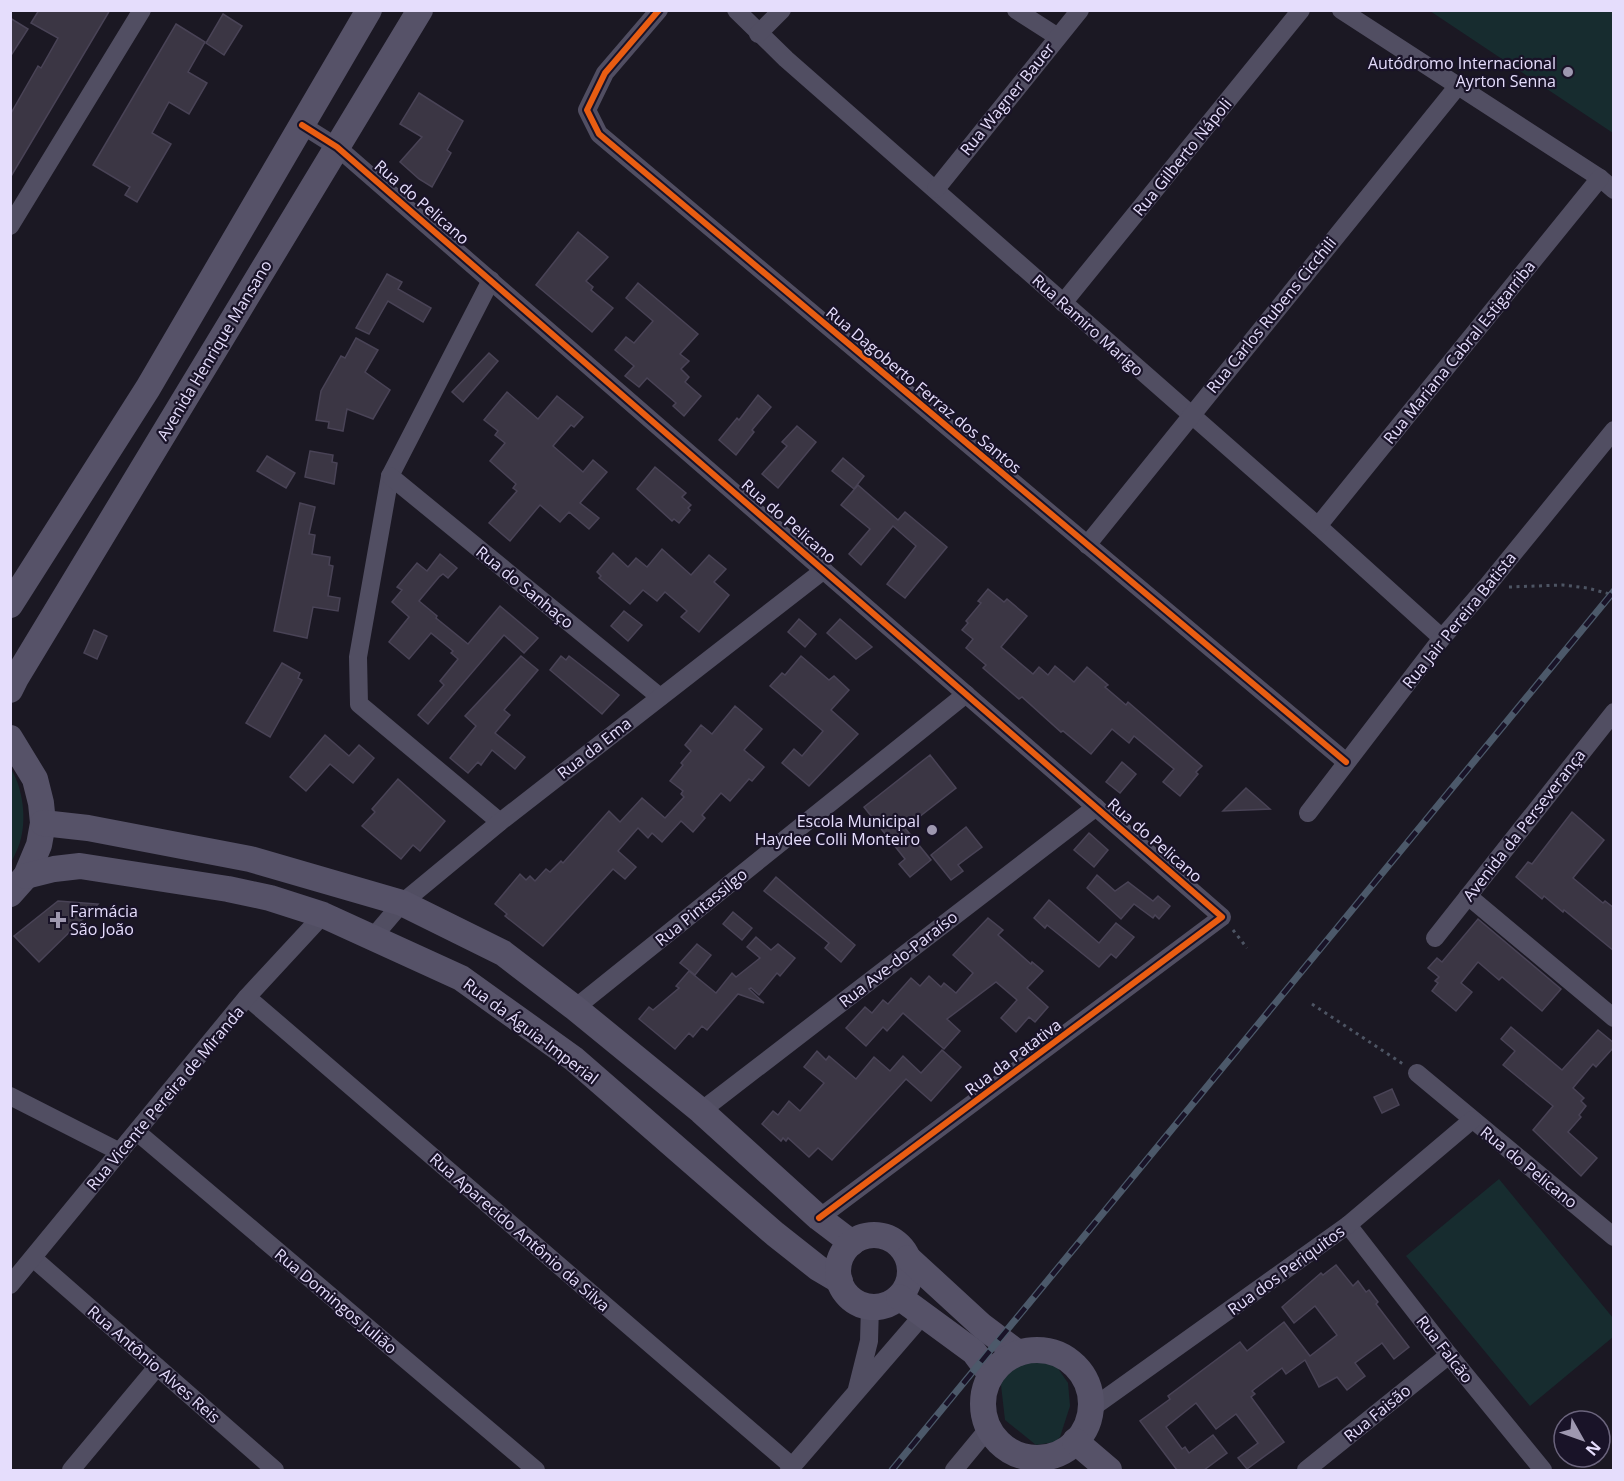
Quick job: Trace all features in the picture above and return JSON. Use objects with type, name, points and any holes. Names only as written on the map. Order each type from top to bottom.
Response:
[{"type":"street","points":[[10,226],[142,10]]},
{"type":"street","points":[[10,605],[148,388],[369,10]]},
{"type":"street","name":"Avenida Henrique Mansano","points":[[10,690],[420,10]]},
{"type":"street","name":"Rua Dagoberto Ferraz dos Santos","points":[[658,10],[605,73],[587,110],[599,134],[1346,762]]},
{"type":"street","name":"Rua Ramiro Marigo","points":[[736,10],[758,34],[1190,416],[1318,526],[1442,638]]},
{"type":"street","points":[[758,34],[782,10]]},
{"type":"street","points":[[1016,10],[1058,37]]},
{"type":"street","name":"Rua Wagner Bauer","points":[[936,189],[1080,10]]},
{"type":"street","name":"Rua Gilberto Nápoli","points":[[1063,303],[1301,10]]},
{"type":"street","points":[[1341,10],[1607,184]]},
{"type":"street","name":"Rua Carlos Rubens Cicchili","points":[[1087,545],[1457,87]]},
{"type":"street","name":"Rua do Pelicano","points":[[302,125],[337,147],[491,279],[1222,917]]},
{"type":"street","name":"Rua Mariana Cabral Estigarriba","points":[[1318,526],[1607,184]]},
{"type":"street","points":[[491,279],[390,476],[358,657],[359,704],[500,822]]},
{"type":"street","name":"Rua Jair Pereira Batista","points":[[1308,813],[1442,638],[1614,430]]},
{"type":"street","name":"Rua do Sanhaço","points":[[390,476],[660,697]]},
{"type":"street","name":"Rua da Ema","points":[[374,936],[402,903],[500,822],[824,570]]},
{"type":"street","name":"Rua Pintassilgo","points":[[575,1008],[966,694]]},
{"type":"street","name":"Avenida da Perseverança","points":[[1435,938],[1614,712]]},
{"type":"street","points":[[10,738],[35,779],[43,823],[39,845],[18,885]]},
{"type":"street","name":"Rua Ave-do-Paraíso","points":[[701,1111],[1096,807]]},
{"type":"street","points":[[43,823],[88,828],[250,859],[402,903],[503,953],[575,1008],[701,1111],[819,1218],[852,1243]]},
{"type":"street","name":"Rua da Águia-Imperial","points":[[18,885],[54,869],[80,866],[228,889],[270,898],[323,915],[374,936],[461,978],[574,1059],[775,1234],[840,1281]]},
{"type":"street","points":[[1468,896],[1614,1018]]},
{"type":"street","name":"Rua Vicente Pereira de Miranda","points":[[10,1285],[247,997],[323,915]]},
{"type":"street","name":"Rua da Patativa","points":[[819,1218],[1222,917]]},
{"type":"street","name":"Rua Aparecido Antônio da Silva","points":[[247,997],[791,1468]]},
{"type":"street","name":"Rua do Pelicano","points":[[1417,1073],[1614,1237]]},
{"type":"street","points":[[10,1096],[120,1152]]},
{"type":"street","name":"Rua dos Periquitos","points":[[1092,1408],[1348,1225],[1472,1120]]},
{"type":"street","name":"Rua Domingos Julião","points":[[137,1132],[536,1470]]},
{"type":"street","name":"Rua Falcão","points":[[1348,1225],[1449,1355],[1543,1470]]},
{"type":"street","points":[[884,1236],[894,1240],[903,1248],[911,1268],[906,1288],[899,1297],[891,1303],[870,1306],[851,1298],[844,1290],[838,1270],[845,1250],[852,1243],[862,1237],[884,1236]]},
{"type":"street","name":"Rua Antônio Alves Reis","points":[[33,1258],[275,1470]]},
{"type":"street","points":[[908,1258],[982,1326],[1018,1353]]},
{"type":"street","points":[[899,1297],[974,1352],[991,1375]]},
{"type":"street","points":[[857,1391],[869,1341],[870,1306]]},
{"type":"street","points":[[791,1468],[922,1316]]},
{"type":"street","points":[[1036,1349],[1054,1352],[1070,1360],[1083,1374],[1090,1390],[1092,1408],[1089,1422],[1075,1442],[1044,1465],[1006,1450],[994,1439],[988,1429],[982,1409],[984,1392],[991,1375],[1002,1362],[1018,1353],[1036,1349]]},
{"type":"street","name":"Rua Faisão","points":[[1306,1470],[1449,1355]]},
{"type":"street","points":[[71,1470],[157,1367]]},
{"type":"street","points":[[954,1470],[988,1429]]},
{"type":"street","points":[[1075,1442],[1109,1470]]},
{"type":"path","points":[[1487,586],[1492,589],[1563,585],[1587,588],[1614,596]]},
{"type":"path","points":[[1222,917],[1246,948]]},
{"type":"path","points":[[1312,1004],[1417,1073]]},
{"type":"green space","name":"Autódromo Internacional Ayrton Senna","points":[[1430,11],[1613,11],[1613,133]]},
{"type":"green space","points":[[11,769],[23,804],[23,824],[20,842],[11,863]]},
{"type":"green space","points":[[1499,1179],[1613,1318],[1613,1337],[1530,1406],[1406,1256]]},
{"type":"green space","points":[[1037,1357],[1055,1364],[1068,1383],[1070,1406],[1060,1437],[1055,1442],[1036,1445],[1005,1420],[1001,1385],[1003,1370],[1016,1363]]},
{"type":"building","points":[[39,10],[110,10],[10,178],[10,115],[38,66],[41,68],[58,38],[31,23]]},
{"type":"building","points":[[223,14],[242,26],[224,55],[206,43]]},
{"type":"building","points":[[10,18],[28,29],[10,57]]},
{"type":"building","points":[[176,24],[205,42],[188,72],[207,83],[189,114],[169,102],[152,133],[171,144],[137,202],[125,195],[130,187],[93,165]]},
{"type":"building","points":[[419,93],[463,121],[447,150],[451,153],[432,187],[400,162],[422,137],[400,124]]},
{"type":"building","points":[[578,232],[608,257],[586,281],[593,287],[591,290],[613,308],[592,332],[536,285]]},
{"type":"building","points":[[387,274],[402,282],[398,289],[431,308],[423,322],[388,301],[369,334],[356,328]]},
{"type":"building","points":[[638,283],[698,334],[680,354],[689,361],[681,369],[689,377],[685,382],[701,396],[684,416],[673,406],[676,403],[647,378],[639,387],[625,376],[634,366],[615,350],[626,337],[634,343],[653,321],[626,298]]},
{"type":"building","points":[[356,338],[378,350],[365,372],[390,390],[373,419],[347,409],[343,431],[328,428],[329,422],[316,420],[321,391],[341,356],[345,358]]},
{"type":"building","points":[[489,353],[498,361],[463,402],[452,392]]},
{"type":"building","points":[[507,392],[538,419],[557,396],[583,417],[574,427],[571,425],[553,446],[583,472],[593,460],[607,472],[580,503],[599,518],[589,529],[569,512],[560,522],[540,505],[510,541],[489,523],[517,491],[513,488],[516,484],[490,461],[505,443],[495,435],[498,431],[484,420]]},
{"type":"building","points":[[758,395],[771,407],[752,430],[754,432],[736,455],[719,440],[737,418],[739,420]]},
{"type":"building","points":[[797,426],[816,442],[778,488],[762,474],[787,446],[782,442]]},
{"type":"building","points":[[310,451],[333,455],[332,462],[337,463],[334,484],[305,477]]},
{"type":"building","points":[[267,456],[295,473],[286,488],[257,471]]},
{"type":"building","points":[[843,458],[864,476],[854,489],[832,471]]},
{"type":"building","points":[[655,467],[686,493],[682,497],[691,505],[688,508],[690,510],[679,523],[674,519],[672,521],[637,489]]},
{"type":"building","points":[[858,485],[898,520],[905,512],[947,547],[905,598],[887,584],[916,546],[893,526],[861,565],[849,554],[870,529],[841,505]]},
{"type":"building","points":[[300,503],[315,507],[309,534],[315,535],[312,554],[330,557],[329,565],[333,566],[328,596],[340,598],[338,611],[313,607],[307,638],[274,631]]},
{"type":"building","points":[[662,549],[691,575],[709,555],[726,569],[714,582],[729,595],[699,632],[681,617],[687,611],[665,592],[657,601],[643,590],[630,604],[599,578],[601,576],[597,572],[613,553],[628,567],[636,558],[647,567]]},
{"type":"building","points":[[440,554],[457,568],[448,578],[443,574],[439,577],[419,601],[437,616],[436,618],[468,644],[500,606],[538,638],[524,653],[504,635],[428,724],[418,715],[444,685],[440,681],[458,659],[451,653],[453,651],[431,633],[409,659],[389,642],[409,617],[392,602],[402,590],[397,587],[417,563],[427,571]]},
{"type":"building","points":[[988,589],[1004,602],[1007,599],[1027,616],[1001,647],[1033,674],[1039,667],[1048,675],[1055,666],[1074,682],[1087,667],[1108,685],[1105,687],[1126,705],[1128,702],[1202,766],[1180,796],[1163,782],[1174,769],[1134,736],[1129,743],[1112,729],[1091,754],[1063,731],[1061,732],[1022,697],[1019,699],[983,668],[986,665],[966,648],[973,639],[962,630],[968,623],[966,621],[981,603],[978,601]]},
{"type":"building","points":[[624,611],[642,625],[628,641],[611,626]]},
{"type":"building","points":[[799,619],[816,634],[805,647],[788,632]]},
{"type":"building","points":[[840,619],[872,647],[856,659],[827,633]]},
{"type":"building","points":[[94,630],[107,636],[97,659],[84,653]]},
{"type":"building","points":[[521,656],[538,670],[504,710],[510,715],[495,733],[525,757],[515,769],[492,750],[481,765],[478,762],[468,773],[450,758],[476,726],[465,716]]},
{"type":"building","points":[[561,656],[566,660],[569,656],[619,695],[602,714],[550,670]]},
{"type":"building","points":[[801,656],[829,680],[834,676],[849,690],[831,710],[858,734],[809,786],[782,763],[794,749],[802,756],[823,731],[770,686],[782,673],[785,675]]},
{"type":"building","points":[[282,663],[300,673],[298,678],[302,680],[270,737],[246,723]]},
{"type":"building","points":[[735,706],[762,729],[744,750],[764,767],[752,781],[749,779],[730,801],[721,793],[702,815],[705,818],[693,832],[681,821],[662,842],[652,833],[648,838],[638,828],[618,851],[636,867],[625,879],[613,869],[543,946],[505,916],[507,914],[495,904],[520,874],[526,880],[530,876],[535,881],[546,869],[550,872],[561,861],[563,863],[609,811],[620,822],[642,798],[665,818],[684,797],[681,794],[683,791],[670,781],[691,751],[685,745],[701,725],[712,734]]},
{"type":"building","points":[[325,735],[349,756],[359,745],[374,758],[353,783],[330,764],[306,791],[290,777]]},
{"type":"building","points":[[930,755],[956,788],[905,828],[931,860],[910,877],[899,864],[905,859],[864,807]]},
{"type":"building","points":[[1122,762],[1136,774],[1120,793],[1106,782]]},
{"type":"building","points":[[398,779],[445,821],[420,851],[413,845],[401,859],[362,826],[375,812],[372,809]]},
{"type":"building","points":[[1246,788],[1270,809],[1223,811]]},
{"type":"building","points":[[1572,812],[1604,840],[1573,878],[1603,903],[1605,901],[1614,908],[1614,951],[1564,910],[1563,912],[1544,896],[1542,899],[1516,877],[1528,862],[1532,864]]},
{"type":"building","points":[[966,827],[982,847],[958,865],[963,871],[951,880],[931,855]]},
{"type":"building","points":[[1089,833],[1108,850],[1094,867],[1074,850]]},
{"type":"building","points":[[1097,875],[1115,891],[1128,882],[1153,901],[1158,896],[1170,906],[1159,919],[1155,915],[1153,918],[1134,904],[1121,919],[1087,888]]},
{"type":"building","points":[[776,877],[855,945],[841,962],[825,948],[829,943],[764,891]]},
{"type":"building","points":[[1049,900],[1099,943],[1116,923],[1134,937],[1116,958],[1111,954],[1099,967],[1047,925],[1045,928],[1034,918]]},
{"type":"building","name":"Farmácia São João","points":[[58,901],[98,904],[39,962],[14,936]]},
{"type":"building","points":[[733,912],[752,928],[742,940],[723,924]]},
{"type":"building","points":[[988,918],[1003,930],[998,935],[1031,964],[1032,962],[1043,971],[1027,988],[1048,1007],[1035,1022],[1029,1017],[1016,1032],[1001,1018],[1017,1000],[996,982],[947,1019],[960,1031],[944,1049],[903,1013],[887,1031],[883,1027],[866,1046],[846,1028],[865,1007],[872,1013],[883,1000],[888,1004],[911,978],[920,986],[929,976],[941,987],[944,983],[956,993],[973,973],[953,955]]},
{"type":"building","points":[[1478,919],[1561,989],[1542,1011],[1502,977],[1499,980],[1478,962],[1461,983],[1472,992],[1456,1011],[1432,991],[1439,977],[1428,968],[1437,958],[1442,962]]},
{"type":"building","points":[[756,937],[771,950],[778,944],[795,958],[780,976],[777,973],[759,995],[751,988],[749,989],[764,1003],[738,994],[707,1030],[702,1026],[693,1037],[689,1033],[675,1049],[639,1019],[649,1007],[653,1010],[679,988],[676,986],[689,971],[716,993],[732,973],[736,977],[760,958],[747,947]]},
{"type":"building","points":[[697,944],[711,955],[695,975],[680,963]]},
{"type":"building","points":[[1511,1027],[1562,1070],[1598,1030],[1614,1043],[1614,1047],[1596,1067],[1593,1064],[1573,1088],[1584,1098],[1581,1101],[1586,1106],[1579,1115],[1581,1117],[1568,1132],[1597,1158],[1581,1176],[1533,1130],[1553,1106],[1503,1065],[1515,1051],[1501,1039]]},
{"type":"building","points":[[942,1050],[961,1067],[931,1101],[906,1079],[832,1160],[818,1148],[809,1157],[788,1138],[786,1141],[783,1138],[781,1141],[762,1124],[773,1111],[778,1115],[789,1101],[800,1111],[824,1083],[804,1067],[817,1051],[826,1060],[829,1056],[856,1079],[874,1057],[890,1071],[903,1056],[921,1073]]},
{"type":"building","points":[[1392,1089],[1399,1105],[1382,1113],[1374,1097]]},
{"type":"building","points":[[1336,1265],[1353,1286],[1358,1281],[1366,1292],[1369,1290],[1378,1302],[1376,1304],[1409,1347],[1394,1359],[1382,1343],[1355,1363],[1365,1376],[1347,1390],[1337,1377],[1319,1387],[1305,1360],[1286,1374],[1282,1368],[1252,1391],[1255,1394],[1251,1397],[1284,1442],[1247,1469],[1238,1458],[1258,1443],[1236,1414],[1216,1429],[1196,1403],[1166,1427],[1182,1449],[1185,1447],[1189,1453],[1213,1435],[1227,1453],[1204,1470],[1177,1470],[1140,1421],[1170,1399],[1168,1396],[1240,1342],[1247,1351],[1284,1322],[1310,1356],[1337,1335],[1315,1306],[1294,1323],[1282,1307],[1321,1273],[1323,1275]]},
{"type":"railway","points":[[892,1470],[1614,591]]},
{"type":"cycle path","points":[[659,10],[605,73],[587,110],[599,134],[1346,762]]},
{"type":"cycle path","points":[[302,125],[337,147],[1222,917],[819,1218]]},
{"type":"place","name":"Autódromo Internacional Ayrton Senna","points":[[1568,72]]},
{"type":"place","name":"Escola Municipal Haydee Colli Monteiro","points":[[932,830]]},
{"type":"place","name":"Farmácia São João","points":[[58,920]]}]
